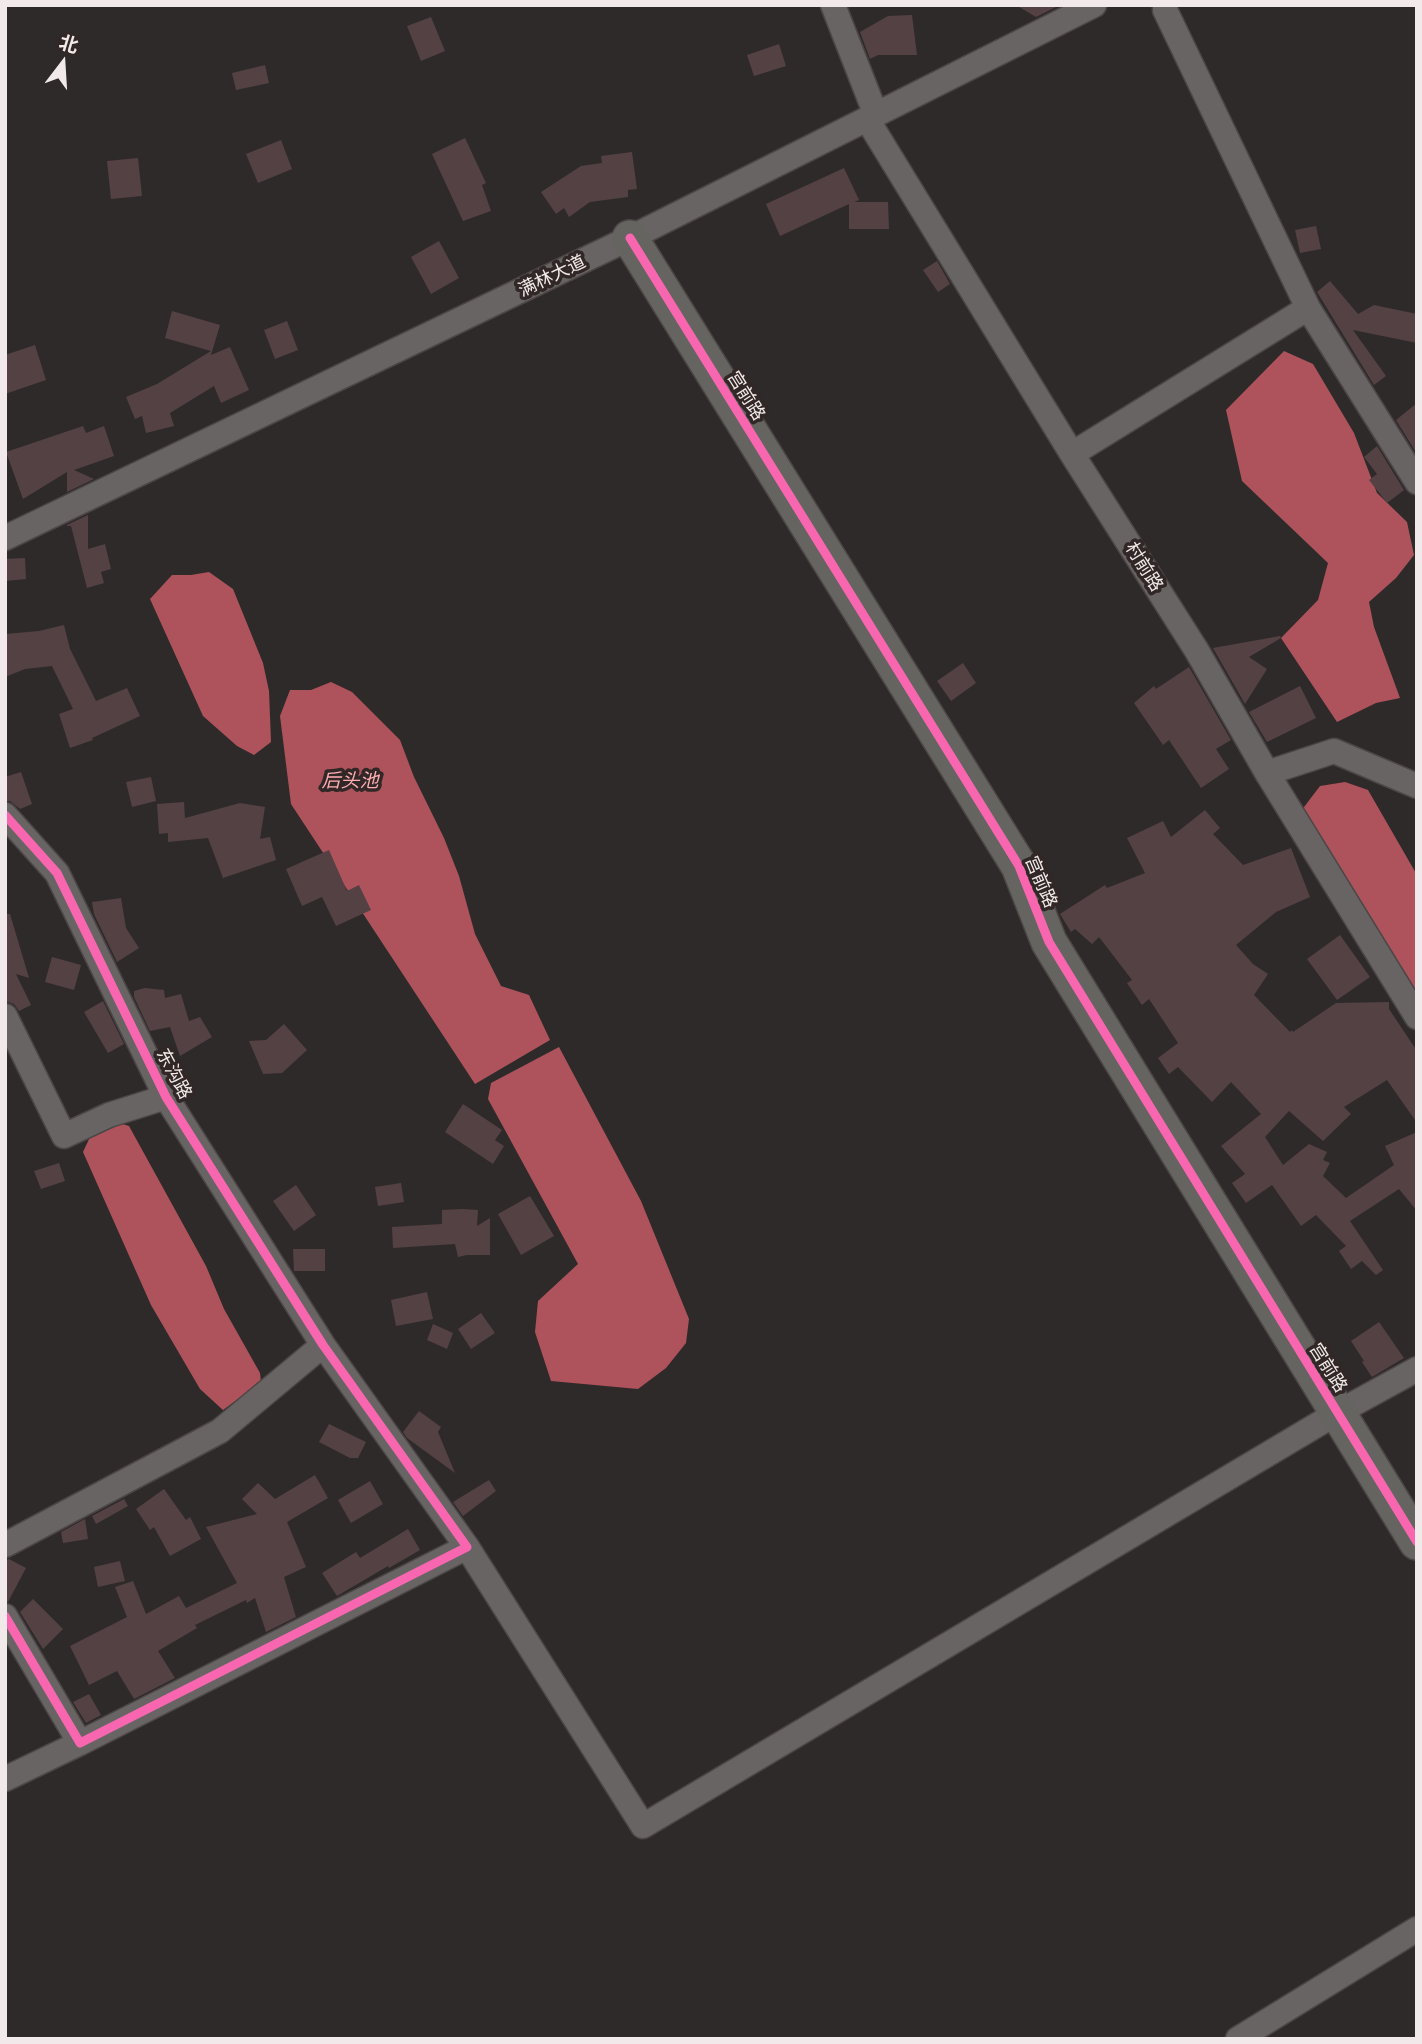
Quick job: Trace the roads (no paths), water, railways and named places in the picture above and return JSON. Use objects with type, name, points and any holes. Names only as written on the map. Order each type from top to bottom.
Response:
[{"type":"street","name":"村前路","points":[[833,5],[871,117],[1072,454],[1197,651],[1267,773],[1417,1017]]},
{"type":"street","name":"满林大道","points":[[5,538],[630,239],[1094,5]]},
{"type":"street","points":[[1165,5],[1308,308],[1417,482]]},
{"type":"street","name":"宫前路","points":[[630,239],[1019,866],[1049,942],[1417,1542]]},
{"type":"street","points":[[1072,454],[1308,308]]},
{"type":"street","points":[[1267,773],[1334,751],[1417,786]]},
{"type":"street","name":"东沟路","points":[[5,815],[57,873],[166,1097],[323,1345],[467,1547],[643,1826],[1337,1413]]},
{"type":"street","points":[[5,1016],[64,1136],[109,1115],[166,1097]]},
{"type":"street","points":[[5,1545],[220,1432],[323,1345]]},
{"type":"street","points":[[1337,1413],[1417,1369]]},
{"type":"street","points":[[5,1779],[80,1744],[467,1547]]},
{"type":"street","points":[[5,1616],[80,1744]]},
{"type":"street","points":[[1238,2039],[1417,1929]]},
{"type":"water","points":[[1284,351],[1313,364],[1354,433],[1377,493],[1407,522],[1414,555],[1396,578],[1369,602],[1374,627],[1400,698],[1376,703],[1337,722],[1281,638],[1318,600],[1328,563],[1242,481],[1226,410]]},
{"type":"water","points":[[209,572],[233,589],[263,663],[269,691],[271,742],[254,755],[237,746],[203,716],[150,599],[172,575]]},
{"type":"water","name":"后头池","points":[[331,682],[352,692],[400,740],[459,876],[475,934],[501,986],[529,995],[550,1040],[475,1084],[291,804],[280,716],[290,690],[311,690]]},
{"type":"water","points":[[1345,782],[1368,790],[1417,875],[1417,994],[1301,811],[1320,786]]},
{"type":"water","points":[[559,1047],[641,1201],[689,1319],[686,1343],[666,1368],[638,1389],[551,1381],[535,1332],[538,1301],[578,1264],[488,1099],[491,1083]]},
{"type":"water","points":[[116,1122],[129,1126],[206,1266],[224,1309],[260,1373],[261,1382],[223,1410],[200,1389],[151,1305],[83,1152],[90,1137]]}]
